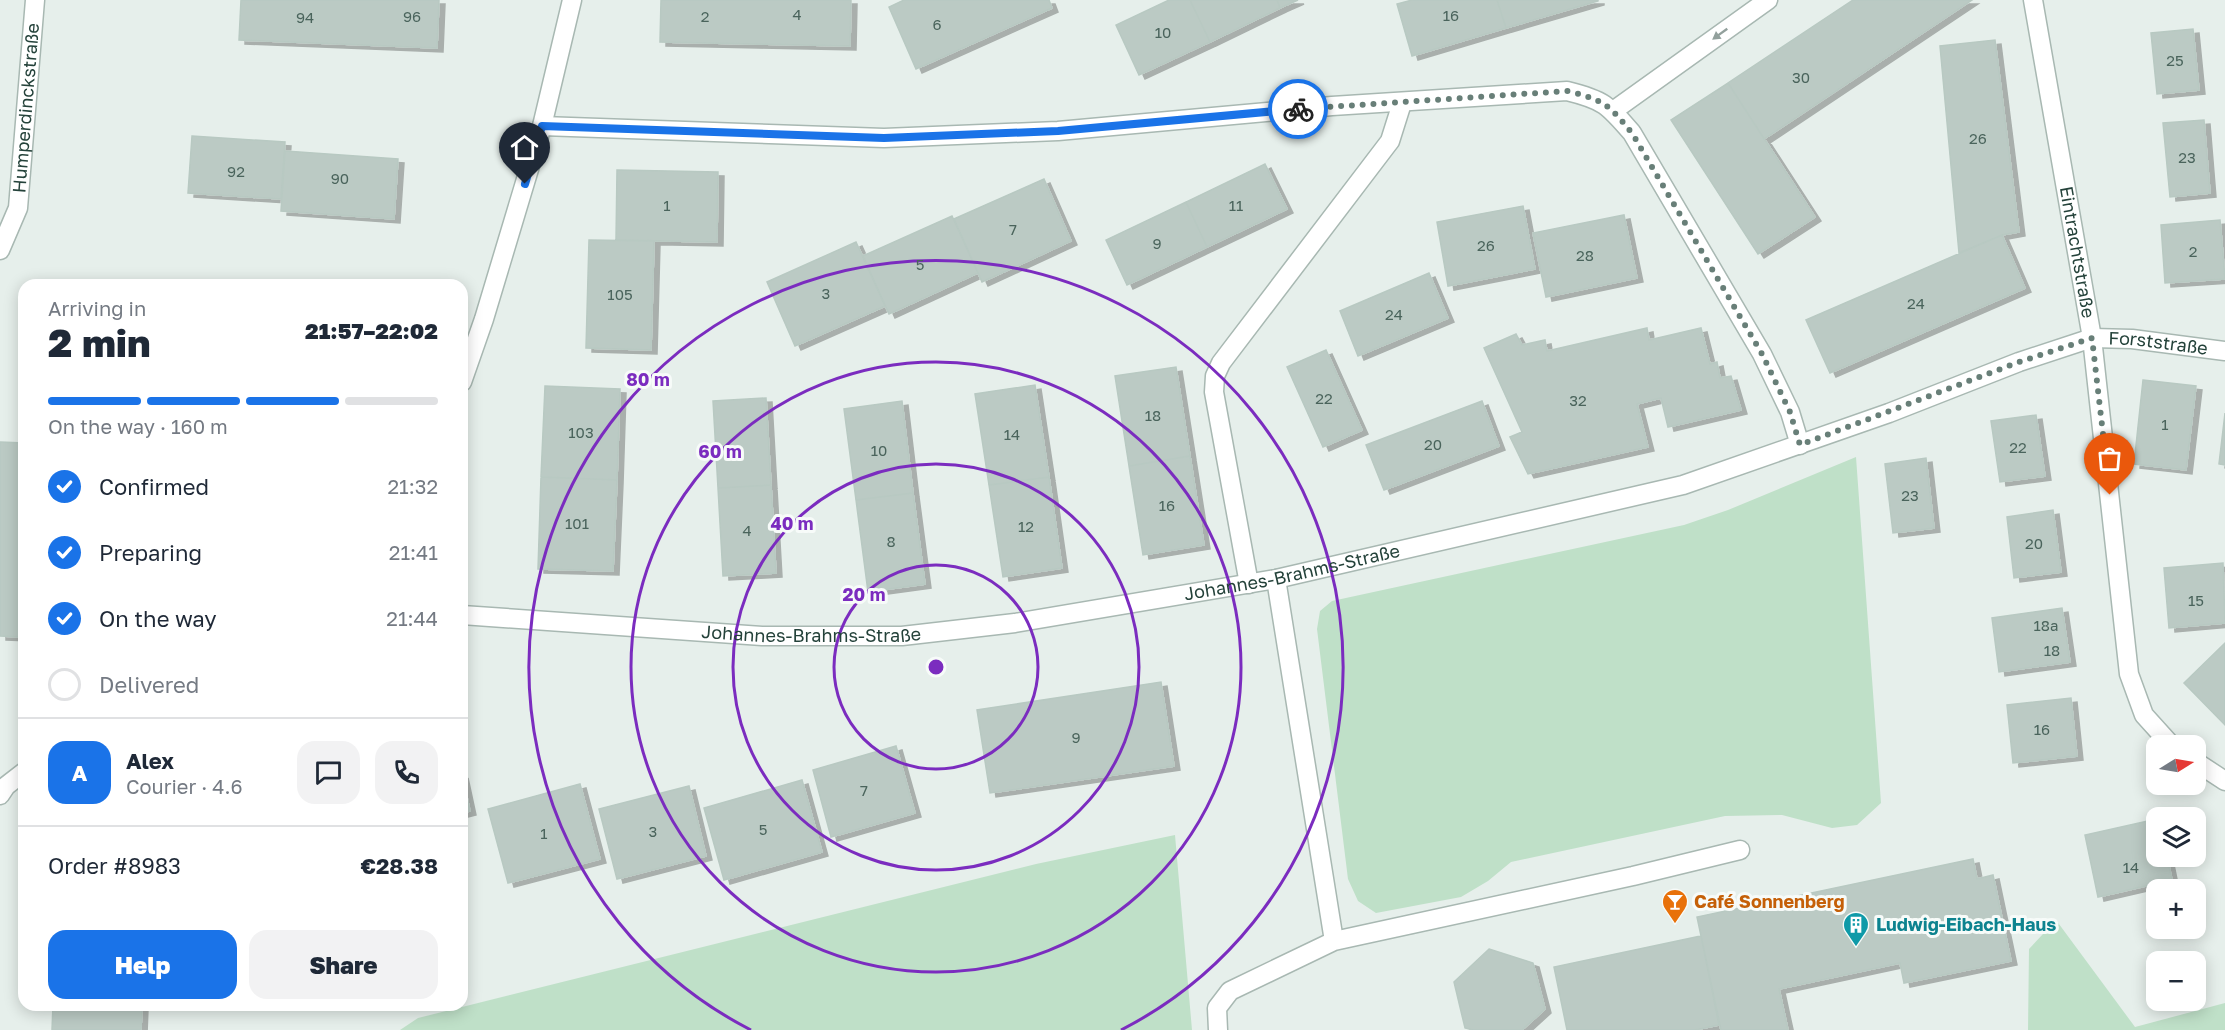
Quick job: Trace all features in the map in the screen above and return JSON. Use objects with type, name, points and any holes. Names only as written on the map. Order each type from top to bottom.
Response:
[{"type":"street","name":"Humperdinckstraße","points":[[0,250],[18,208],[35,0]]},
{"type":"street","points":[[468,365],[542,126],[572,0]]},
{"type":"street","points":[[1613,111],[1767,0]]},
{"type":"street","name":"Eintrachtstraße","points":[[2033,0],[2092,338],[2129,674],[2144,715],[2162,735]]},
{"type":"street","points":[[542,126],[884,138],[1058,131],[1332,106],[1567,91],[1595,98],[1613,111],[1632,133],[1762,354],[1790,412],[1800,445]]},
{"type":"street","points":[[1249,584],[1214,392],[1215,376],[1221,363],[1390,141],[1402,103]]},
{"type":"street","name":"Forststraße","points":[[2092,338],[2132,339],[2225,351]]},
{"type":"street","name":"Johannes-Brahms-Straße","points":[[468,615],[762,636],[902,636],[1015,623],[1249,584],[1683,485],[1800,445],[2019,362],[2092,338]]},
{"type":"street","points":[[1276,579],[1334,941]]},
{"type":"street","points":[[2206,769],[2225,782]]},
{"type":"street","points":[[0,795],[6,786],[18,777]]},
{"type":"street","points":[[1218,1030],[1217,1008],[1230,992],[1334,941],[1740,850]]},
{"type":"green space","points":[[1856,457],[1881,803],[1857,825],[1832,828],[1782,815],[1725,816],[1511,862],[1488,881],[1461,897],[1376,913],[1358,901],[1348,879],[1317,629],[1320,611],[1332,601],[1684,525],[1728,510]]},
{"type":"green space","points":[[1175,835],[1192,1030],[400,1030],[418,1018],[446,1011],[468,1011],[468,1006],[1036,864]]},
{"type":"green space","points":[[2056,920],[2135,1027],[2195,1011],[2206,1011],[2206,1008],[2225,1003],[2225,1030],[2028,1030],[2029,949]]},
{"type":"building","points":[[241,0],[439,0],[437,48],[239,40]]},
{"type":"building","points":[[661,0],[851,0],[850,46],[660,42]]},
{"type":"building","points":[[904,0],[1049,0],[1052,8],[916,69],[889,7]]},
{"type":"building","points":[[1169,0],[1190,0],[1210,42],[1139,75],[1116,25]]},
{"type":"building","points":[[1190,0],[1277,0],[1280,8],[1210,42]]},
{"type":"building","points":[[1277,0],[1298,0],[1280,8]]},
{"type":"building","points":[[1412,0],[1497,0],[1506,28],[1412,56],[1397,4]]},
{"type":"building","points":[[1497,0],[1598,0],[1598,1],[1506,28]]},
{"type":"building","points":[[1853,0],[1972,0],[1764,139],[1728,83]]},
{"type":"building","points":[[2193,29],[2199,90],[2157,94],[2151,33]]},
{"type":"building","points":[[1995,40],[2019,232],[2002,235],[1959,253],[1940,46]]},
{"type":"building","points":[[1728,83],[1815,217],[1758,254],[1671,120]]},
{"type":"building","points":[[2204,120],[2210,193],[2170,197],[2163,123]]},
{"type":"building","points":[[192,136],[285,142],[281,199],[188,193]]},
{"type":"building","points":[[285,151],[398,159],[394,219],[281,211]]},
{"type":"building","points":[[1265,164],[1287,209],[1207,247],[1186,202]]},
{"type":"building","points":[[617,170],[718,172],[717,242],[616,240]]},
{"type":"building","points":[[1044,179],[1071,241],[982,282],[954,219]]},
{"type":"building","points":[[1186,202],[1207,247],[1127,285],[1106,240]]},
{"type":"building","points":[[1523,206],[1535,269],[1448,286],[1437,222]]},
{"type":"building","points":[[1624,215],[1637,278],[1546,297],[1533,233]]},
{"type":"building","points":[[952,216],[978,273],[889,314],[863,256]]},
{"type":"building","points":[[2220,220],[2225,279],[2165,283],[2161,225]]},
{"type":"building","points":[[2002,235],[2025,288],[1830,373],[1806,320]]},
{"type":"building","points":[[589,240],[654,241],[651,350],[586,348]]},
{"type":"building","points":[[856,242],[885,306],[795,346],[767,282]]},
{"type":"building","points":[[1429,273],[1448,318],[1358,356],[1340,311]]},
{"type":"building","points":[[1647,328],[1649,340],[1701,328],[1710,364],[1717,362],[1720,378],[1731,376],[1741,410],[1668,427],[1661,398],[1637,404],[1648,447],[1528,474],[1510,437],[1522,432],[1484,348],[1516,334],[1522,345],[1545,340],[1547,351]]},
{"type":"building","points":[[1326,350],[1362,430],[1323,447],[1287,367]]},
{"type":"building","points":[[1176,367],[1190,456],[1129,466],[1115,376]]},
{"type":"building","points":[[2143,380],[2196,386],[2186,470],[2134,464]]},
{"type":"building","points":[[1035,385],[1049,477],[989,485],[975,394]]},
{"type":"building","points":[[545,386],[620,389],[617,480],[541,477]]},
{"type":"building","points":[[766,398],[771,485],[718,488],[713,401]]},
{"type":"building","points":[[902,401],[913,493],[856,500],[844,409]]},
{"type":"building","points":[[1482,401],[1499,446],[1384,490],[1366,445]]},
{"type":"building","points":[[2225,413],[2225,465],[2219,464]]},
{"type":"building","points":[[2036,415],[2045,476],[2000,482],[1991,421]]},
{"type":"building","points":[[0,442],[18,443],[18,637],[0,636]]},
{"type":"building","points":[[1190,456],[1204,545],[1143,555],[1129,466]]},
{"type":"building","points":[[1926,458],[1934,528],[1893,533],[1885,464]]},
{"type":"building","points":[[541,477],[617,480],[613,571],[538,569]]},
{"type":"building","points":[[1049,477],[1062,568],[1003,577],[989,485]]},
{"type":"building","points":[[771,485],[776,573],[723,576],[718,488]]},
{"type":"building","points":[[913,493],[925,584],[868,592],[856,500]]},
{"type":"building","points":[[2053,510],[2061,572],[2014,578],[2007,517]]},
{"type":"building","points":[[2223,563],[2225,623],[2169,628],[2164,568]]},
{"type":"building","points":[[2062,608],[2070,662],[1999,672],[1992,618]]},
{"type":"building","points":[[2225,643],[2225,725],[2184,683]]},
{"type":"building","points":[[1161,682],[1174,766],[990,793],[977,710]]},
{"type":"building","points":[[2071,698],[2077,756],[2013,763],[2007,705]]},
{"type":"building","points":[[896,746],[915,813],[831,837],[813,770]]},
{"type":"building","points":[[802,780],[822,852],[724,880],[704,808]]},
{"type":"building","points":[[580,784],[600,859],[508,883],[488,809]]},
{"type":"building","points":[[689,786],[706,856],[617,879],[599,809]]},
{"type":"building","points":[[2146,821],[2146,867],[2169,867],[2172,879],[2146,879],[2146,886],[2098,897],[2085,835]]},
{"type":"building","name":"Ludwig-Eibach-Haus","points":[[1973,859],[1977,879],[1993,875],[2011,961],[1904,983],[1900,963],[1779,989],[1788,1030],[1721,1030],[1697,917]]},
{"type":"building","points":[[1701,936],[1719,1025],[1695,1030],[1567,1030],[1554,967]]},
{"type":"building","points":[[1489,949],[1533,963],[1545,1009],[1522,1030],[1465,1028],[1454,982]]},
{"type":"building","points":[[53,1011],[142,1011],[141,1030],[52,1030]]},
{"type":"way so far","points":[[1298,109],[1567,91],[1595,98],[1613,111],[1632,133],[1762,354],[1790,412],[1800,445],[2019,362],[2092,338],[2110,495]]},
{"type":"place","name":"Café Sonnenberg","points":[[1675,925]]},
{"type":"place","name":"Ludwig-Eibach-Haus","points":[[1856,948]]},
{"type":"route","points":[[525,184],[542,126],[884,138],[1058,131],[1298,109]]}]
